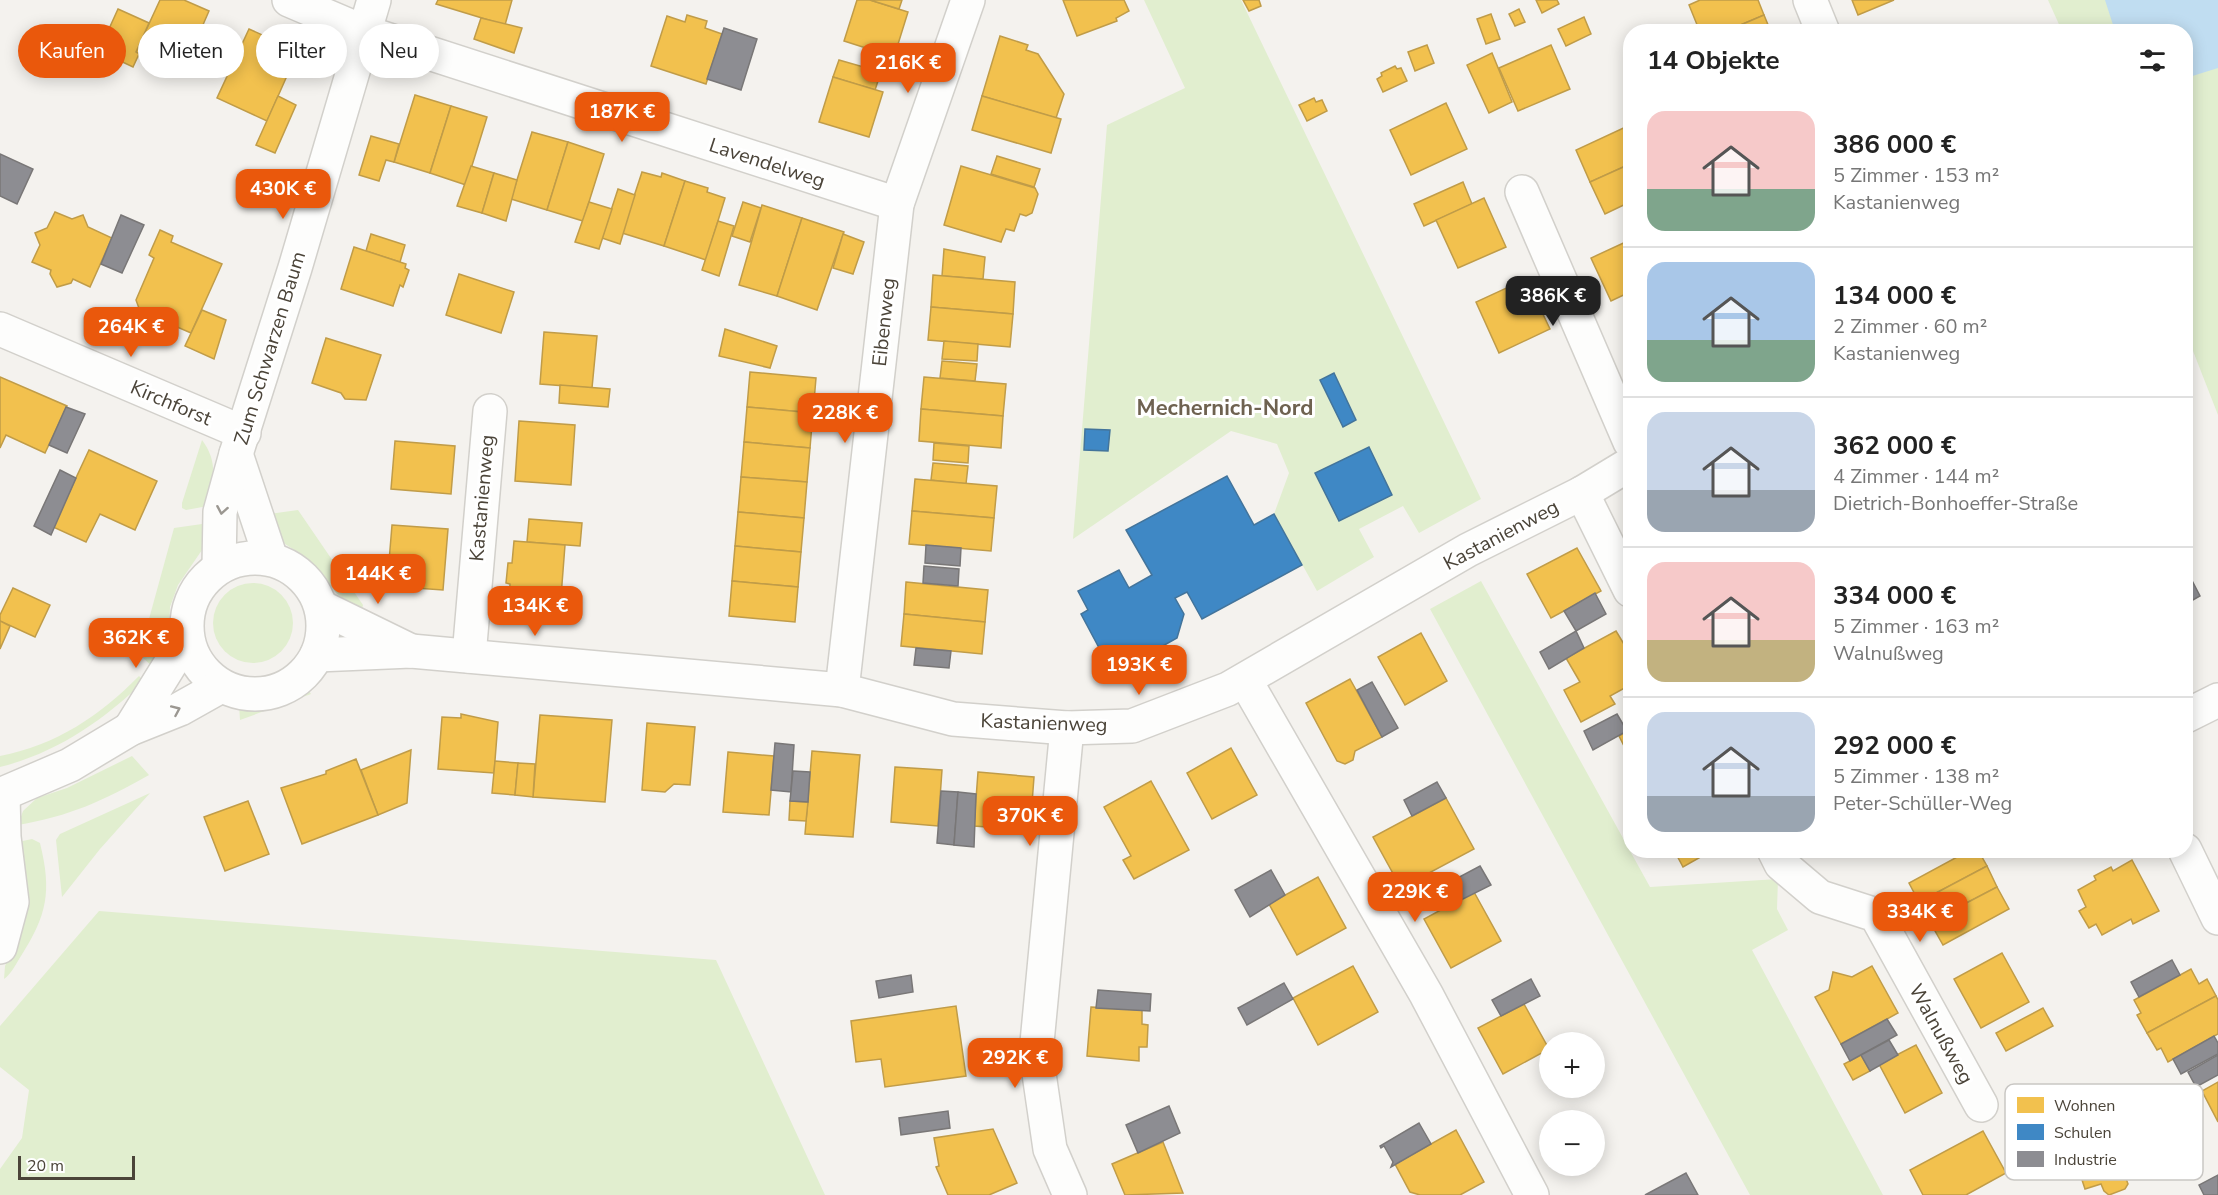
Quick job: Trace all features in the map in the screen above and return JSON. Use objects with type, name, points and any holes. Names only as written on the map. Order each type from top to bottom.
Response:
[{"type":"street","name":"Lavendelweg","points":[[289,0],[359,30]]},
{"type":"street","name":"Zum Schwarzen Baum","points":[[366,24],[374,0]]},
{"type":"street","name":"Eibenweg","points":[[842,690],[897,204],[968,0]]},
{"type":"street","points":[[1810,0],[1820,24]]},
{"type":"street","name":"Zum Schwarzen Baum","points":[[219,567],[220,512],[359,49]]},
{"type":"street","name":"Lavendelweg","points":[[439,56],[897,204]]},
{"type":"street","points":[[1522,192],[1623,426]]},
{"type":"street","name":"Kirchforst","points":[[0,329],[240,443]]},
{"type":"street","name":"Kastanienweg","points":[[469,656],[490,411]]},
{"type":"street","name":"Zum Schwarzen Baum","points":[[240,443],[271,559]]},
{"type":"street","name":"Kastanienweg","points":[[317,655],[411,651],[469,656],[842,690],[954,719],[1067,728],[1132,726],[1202,701],[1245,680],[1468,550],[1582,493],[1623,468]]},
{"type":"street","points":[[1582,493],[1623,576]]},
{"type":"street","points":[[253,557],[271,559],[288,565],[314,590],[321,607],[324,631],[317,655],[306,671],[292,683],[276,691],[257,694],[238,692],[221,686],[199,665],[187,637],[186,616],[192,597],[203,580],[219,567],[235,560],[253,557]]},
{"type":"street","name":"Kastanienweg","points":[[321,607],[411,651]]},
{"type":"street","points":[[129,729],[187,637]]},
{"type":"street","points":[[1245,680],[1426,994],[1532,1195]]},
{"type":"street","points":[[0,947],[12,902],[1,795],[70,765],[129,729],[180,709],[221,686]]},
{"type":"street","points":[[2193,712],[2218,700]]},
{"type":"street","points":[[1067,728],[1035,1053],[1050,1149],[1070,1195]]},
{"type":"street","name":"Walnußweg","points":[[1778,858],[1781,864],[1820,897],[1876,915],[1981,1105]]},
{"type":"street","points":[[2189,858],[2218,918]]},
{"type":"green space","points":[[1144,0],[1241,0],[1481,499],[1419,533],[1403,506],[1359,529],[1374,557],[1317,591],[1274,514],[1289,473],[1277,444],[1231,431],[1073,539],[1107,125],[1185,88]]},
{"type":"green space","points":[[2048,0],[2218,0],[2218,415],[2193,351],[2193,24],[2059,24]]},
{"type":"green space","points":[[202,440],[213,464],[213,480],[208,506],[186,510],[182,508],[182,503]]},
{"type":"green space","points":[[298,510],[363,605],[362,610],[338,595],[307,558],[285,544],[269,514]]},
{"type":"green space","points":[[209,523],[202,550],[178,585],[170,607],[169,633],[154,668],[142,657],[141,648],[174,528]]},
{"type":"green space","points":[[1481,581],[1623,838],[1623,858],[1634,858],[1650,887],[1778,879],[1777,909],[1788,930],[1752,950],[1883,1195],[1750,1195],[1430,609]]},
{"type":"green space","points":[[253,583],[268,586],[281,595],[290,608],[293,623],[290,638],[281,651],[268,660],[253,663],[238,660],[225,651],[216,638],[213,623],[216,608],[225,595],[238,586]]},
{"type":"green space","points":[[139,676],[144,681],[78,734],[40,753],[0,767],[0,756],[40,744],[76,727],[109,704]]},
{"type":"green space","points":[[306,686],[311,694],[240,720],[239,705],[274,702]]},
{"type":"green space","points":[[132,756],[149,775],[86,806],[54,817],[18,825],[23,811],[37,798],[67,788]]},
{"type":"green space","points":[[150,793],[100,849],[62,897],[56,840],[60,834]]},
{"type":"green space","points":[[32,839],[40,843],[44,860],[45,902],[37,928],[13,969],[4,979],[5,966],[19,935],[18,842]]},
{"type":"green space","points":[[99,911],[716,960],[825,1195],[0,1195],[0,1169],[22,1138],[29,1090],[0,1067],[0,1026]]},
{"type":"water","points":[[2105,0],[2218,0],[2218,68],[2193,76],[2193,24],[2113,24]]},
{"type":"building: Wohnen","points":[[160,0],[184,0],[209,11],[203,24],[149,24]]},
{"type":"building: Wohnen","points":[[438,0],[512,0],[505,25],[436,4]]},
{"type":"building: Wohnen","points":[[857,0],[870,0],[908,12],[894,57],[844,41]]},
{"type":"building: Wohnen","points":[[870,0],[902,0],[899,9]]},
{"type":"building: Wohnen","points":[[1063,0],[1124,0],[1129,11],[1116,18],[1117,21],[1077,36]]},
{"type":"building: Wohnen","points":[[1243,0],[1259,0],[1261,6],[1249,11]]},
{"type":"building: Wohnen","points":[[1536,0],[1557,0],[1559,4],[1542,13]]},
{"type":"building: Wohnen","points":[[1700,0],[1758,0],[1764,15],[1743,24],[1697,24],[1689,5]]},
{"type":"building: Wohnen","points":[[1852,0],[1894,0],[1858,15]]},
{"type":"building: Wohnen","points":[[118,9],[149,23],[138,24],[136,52],[138,56],[133,67],[126,64],[126,24],[111,24]]},
{"type":"building: Wohnen","points":[[1519,9],[1525,22],[1515,26],[1509,14]]},
{"type":"building: Wohnen","points":[[1491,14],[1500,39],[1486,44],[1477,19]]},
{"type":"building: Wohnen","points":[[687,15],[707,21],[705,28],[722,34],[706,84],[651,66],[667,16],[685,22]]},
{"type":"building: Wohnen","points":[[1764,15],[1768,24],[1743,24]]},
{"type":"building: Wohnen","points":[[1584,17],[1591,34],[1566,46],[1558,29]]},
{"type":"building: Wohnen","points":[[481,18],[522,28],[514,53],[474,39]]},
{"type":"building: Wohnen","points":[[249,29],[256,32],[256,78],[286,78],[267,121],[217,98],[226,78],[244,78],[244,40]]},
{"type":"building: Wohnen","points":[[1000,36],[1028,45],[1026,50],[1038,54],[1064,94],[1056,118],[982,96]]},
{"type":"building: Wohnen","points":[[1427,45],[1434,63],[1415,71],[1408,52]]},
{"type":"building: Wohnen","points":[[1551,45],[1570,89],[1518,111],[1499,68]]},
{"type":"building: Wohnen","points":[[1492,53],[1512,102],[1489,113],[1467,65]]},
{"type":"building: Wohnen","points":[[839,60],[881,72],[875,90],[833,77]]},
{"type":"building: Wohnen","points":[[1395,66],[1397,69],[1401,68],[1407,81],[1383,92],[1377,79],[1382,76],[1381,73]]},
{"type":"building: Wohnen","points":[[833,77],[883,92],[869,137],[819,122]]},
{"type":"building: Wohnen","points":[[415,95],[451,106],[430,173],[394,162]]},
{"type":"building: Wohnen","points":[[278,96],[296,105],[275,153],[256,145]]},
{"type":"building: Wohnen","points":[[982,96],[1061,119],[1051,153],[972,130]]},
{"type":"building: Wohnen","points":[[1314,98],[1316,102],[1322,100],[1327,111],[1307,121],[1299,105]]},
{"type":"building: Wohnen","points":[[1446,103],[1467,149],[1411,175],[1390,130]]},
{"type":"building: Wohnen","points":[[451,106],[487,117],[466,185],[430,173]]},
{"type":"building: Wohnen","points":[[1623,128],[1623,167],[1590,182],[1576,150]]},
{"type":"building: Wohnen","points":[[532,132],[568,142],[547,210],[511,199]]},
{"type":"building: Wohnen","points":[[371,136],[399,144],[394,162],[386,160],[379,181],[359,175]]},
{"type":"building: Wohnen","points":[[568,142],[604,154],[583,221],[547,210]]},
{"type":"building: Wohnen","points":[[997,156],[1040,169],[1034,187],[991,174]]},
{"type":"building: Wohnen","points":[[471,166],[494,173],[482,213],[457,206]]},
{"type":"building: Wohnen","points":[[961,166],[1035,188],[1038,194],[1032,213],[1026,216],[1020,214],[1014,231],[1006,229],[1001,242],[944,225]]},
{"type":"building: Wohnen","points":[[1623,167],[1623,205],[1605,214],[1590,182]]},
{"type":"building: Wohnen","points":[[642,172],[661,177],[662,173],[685,181],[664,246],[622,233]]},
{"type":"building: Wohnen","points":[[494,173],[517,180],[506,221],[482,213]]},
{"type":"building: Wohnen","points":[[685,181],[708,188],[707,192],[725,198],[706,260],[664,246]]},
{"type":"building: Wohnen","points":[[1463,182],[1472,204],[1424,226],[1414,204]]},
{"type":"building: Wohnen","points":[[618,189],[635,195],[620,244],[602,238]]},
{"type":"building: Wohnen","points":[[1484,198],[1506,247],[1458,268],[1436,220]]},
{"type":"building: Wohnen","points":[[589,202],[612,209],[599,249],[575,242]]},
{"type":"building: Wohnen","points":[[743,202],[761,208],[750,242],[732,236]]},
{"type":"building: Wohnen","points":[[762,205],[802,218],[777,296],[739,285]]},
{"type":"building: Wohnen","points":[[55,212],[72,219],[83,215],[88,227],[112,238],[90,287],[73,279],[71,283],[57,287],[50,274],[51,270],[32,262],[40,245],[35,233],[47,228]]},
{"type":"building: Wohnen","points":[[802,218],[844,232],[817,310],[777,296]]},
{"type":"building: Wohnen","points":[[718,221],[734,226],[719,276],[702,270]]},
{"type":"building: Wohnen","points":[[160,230],[173,236],[171,242],[222,264],[191,333],[140,311],[136,300],[154,258],[149,255]]},
{"type":"building: Wohnen","points":[[371,234],[405,245],[400,262],[366,251]]},
{"type":"building: Wohnen","points":[[843,234],[864,242],[853,274],[833,268]]},
{"type":"building: Wohnen","points":[[1623,243],[1623,295],[1611,301],[1591,258]]},
{"type":"building: Wohnen","points":[[354,247],[406,264],[405,268],[409,270],[403,287],[400,285],[393,306],[341,289]]},
{"type":"building: Wohnen","points":[[944,249],[985,257],[983,279],[942,276]]},
{"type":"building: Wohnen","points":[[459,274],[514,292],[501,333],[446,315]]},
{"type":"building: Wohnen","points":[[933,275],[1015,282],[1013,314],[931,307]]},
{"type":"building: Wohnen","points":[[1526,279],[1550,329],[1499,353],[1476,302]]},
{"type":"building: Wohnen","points":[[931,307],[1013,314],[1010,347],[928,340]]},
{"type":"building: Wohnen","points":[[202,310],[226,320],[214,359],[185,346]]},
{"type":"building: Wohnen","points":[[725,329],[777,346],[770,368],[719,356]]},
{"type":"building: Wohnen","points":[[544,332],[597,336],[592,388],[540,384]]},
{"type":"building: Wohnen","points":[[326,338],[381,355],[366,400],[345,399],[341,393],[312,383]]},
{"type":"building: Wohnen","points":[[944,341],[978,344],[977,361],[942,359]]},
{"type":"building: Wohnen","points":[[942,361],[977,364],[975,381],[940,378]]},
{"type":"building: Wohnen","points":[[750,372],[816,378],[813,413],[747,407]]},
{"type":"building: Wohnen","points":[[0,377],[67,406],[45,453],[6,435],[0,448]]},
{"type":"building: Wohnen","points":[[924,377],[1006,384],[1003,416],[921,409]]},
{"type":"building: Wohnen","points":[[560,385],[610,389],[608,407],[559,403]]},
{"type":"building: Wohnen","points":[[747,407],[813,413],[810,448],[744,442]]},
{"type":"building: Wohnen","points":[[921,409],[1003,416],[1001,448],[919,441]]},
{"type":"building: Wohnen","points":[[519,421],[575,425],[571,485],[515,481]]},
{"type":"building: Wohnen","points":[[395,441],[455,446],[451,494],[391,489]]},
{"type":"building: Wohnen","points":[[744,442],[810,448],[807,482],[741,477]]},
{"type":"building: Wohnen","points":[[934,443],[969,446],[968,463],[933,460]]},
{"type":"building: Wohnen","points":[[89,450],[157,481],[135,530],[100,514],[86,542],[53,527]]},
{"type":"building: Wohnen","points":[[933,463],[968,466],[966,484],[931,480]]},
{"type":"building: Wohnen","points":[[741,477],[807,482],[804,518],[738,512]]},
{"type":"building: Wohnen","points":[[915,479],[997,486],[994,518],[912,511]]},
{"type":"building: Wohnen","points":[[912,511],[994,518],[991,551],[909,544]]},
{"type":"building: Wohnen","points":[[738,512],[804,518],[801,552],[735,546]]},
{"type":"building: Wohnen","points":[[529,519],[582,523],[580,546],[527,542]]},
{"type":"building: Wohnen","points":[[392,525],[448,529],[443,590],[387,586]]},
{"type":"building: Wohnen","points":[[514,541],[565,545],[560,610],[509,605],[510,584],[506,583],[508,563],[512,563]]},
{"type":"building: Wohnen","points":[[735,546],[801,552],[798,587],[732,581]]},
{"type":"building: Wohnen","points":[[1577,548],[1601,591],[1551,618],[1527,574]]},
{"type":"building: Wohnen","points":[[732,581],[798,587],[795,622],[729,616]]},
{"type":"building: Wohnen","points":[[906,582],[988,590],[985,622],[904,614]]},
{"type":"building: Wohnen","points":[[13,588],[50,605],[35,637],[0,621],[0,615]]},
{"type":"building: Wohnen","points":[[904,614],[985,622],[982,654],[901,646]]},
{"type":"building: Wohnen","points":[[0,621],[10,626],[0,649]]},
{"type":"building: Wohnen","points":[[1616,631],[1623,642],[1623,689],[1610,696],[1615,704],[1581,722],[1564,690],[1580,682],[1566,658]]},
{"type":"building: Wohnen","points":[[1421,633],[1447,681],[1405,705],[1378,657]]},
{"type":"building: Wohnen","points":[[1350,679],[1382,737],[1355,751],[1353,760],[1345,764],[1337,761],[1306,703]]},
{"type":"building: Wohnen","points":[[461,714],[498,722],[494,773],[438,769],[442,717],[461,718]]},
{"type":"building: Wohnen","points":[[540,715],[612,720],[605,802],[533,797]]},
{"type":"building: Wohnen","points":[[647,723],[695,727],[690,785],[674,784],[665,792],[642,790]]},
{"type":"building: Wohnen","points":[[1231,748],[1257,795],[1212,819],[1187,773]]},
{"type":"building: Wohnen","points":[[411,750],[407,803],[378,815],[361,770]]},
{"type":"building: Wohnen","points":[[812,751],[860,755],[853,837],[805,834]]},
{"type":"building: Wohnen","points":[[728,752],[774,756],[769,815],[723,812]]},
{"type":"building: Wohnen","points":[[356,759],[378,815],[302,844],[281,788],[326,774],[326,771]]},
{"type":"building: Wohnen","points":[[495,761],[518,763],[515,795],[492,793]]},
{"type":"building: Wohnen","points":[[518,763],[535,764],[533,797],[515,795]]},
{"type":"building: Wohnen","points":[[895,767],[942,770],[938,826],[891,822]]},
{"type":"building: Wohnen","points":[[978,772],[1034,777],[1030,830],[974,826]]},
{"type":"building: Wohnen","points":[[1151,781],[1189,850],[1134,879],[1123,860],[1131,856],[1104,807]]},
{"type":"building: Wohnen","points":[[1446,798],[1474,849],[1401,888],[1373,837]]},
{"type":"building: Wohnen","points":[[248,801],[269,854],[225,871],[204,817]]},
{"type":"building: Wohnen","points":[[790,801],[808,802],[806,821],[789,820]]},
{"type":"building: Wohnen","points":[[1678,858],[1699,858],[1683,867]]},
{"type":"building: Wohnen","points":[[1955,858],[1982,858],[1987,866],[1919,902],[1909,883]]},
{"type":"building: Wohnen","points":[[2132,860],[2159,911],[2133,924],[2131,919],[2102,935],[2096,924],[2089,928],[2079,911],[2086,907],[2078,890],[2096,880],[2094,876],[2111,867],[2113,871]]},
{"type":"building: Wohnen","points":[[1987,866],[1997,887],[1930,922],[1919,902]]},
{"type":"building: Wohnen","points":[[1318,877],[1346,928],[1297,955],[1269,904]]},
{"type":"building: Wohnen","points":[[1997,887],[2009,909],[1943,945],[1930,922]]},
{"type":"building: Wohnen","points":[[1474,892],[1501,941],[1451,968],[1424,919]]},
{"type":"building: Wohnen","points":[[2002,953],[2029,1002],[1981,1028],[1954,979]]},
{"type":"building: Wohnen","points":[[1353,966],[1378,1012],[1318,1045],[1293,998]]},
{"type":"building: Wohnen","points":[[1872,966],[1898,1013],[1841,1044],[1815,997],[1829,990],[1833,972],[1852,977]]},
{"type":"building: Wohnen","points":[[2191,969],[2199,984],[2207,979],[2216,996],[2147,1033],[2137,1015],[2141,1013],[2134,1000]]},
{"type":"building: Wohnen","points":[[2216,996],[2218,1034],[2168,1062],[2161,1048],[2157,1050],[2147,1033]]},
{"type":"building: Wohnen","points":[[1524,1004],[1540,1032],[1539,1054],[1503,1074],[1478,1028]]},
{"type":"building: Wohnen","points":[[956,1006],[966,1076],[885,1087],[881,1059],[856,1062],[851,1021]]},
{"type":"building: Wohnen","points":[[1091,1007],[1142,1010],[1142,1024],[1148,1025],[1147,1047],[1139,1047],[1139,1061],[1087,1056]]},
{"type":"building: Wohnen","points":[[2043,1008],[2053,1026],[2006,1051],[1996,1033]]},
{"type":"building: Wohnen","points":[[1916,1045],[1942,1093],[1905,1113],[1879,1064]]},
{"type":"building: Wohnen","points":[[1861,1055],[1870,1071],[1853,1080],[1844,1064]]},
{"type":"building: Wohnen","points":[[2218,1082],[2218,1122],[2203,1093],[2203,1090]]},
{"type":"building: Wohnen","points":[[993,1129],[1017,1183],[989,1195],[948,1195],[936,1167],[939,1166],[934,1138]]},
{"type":"building: Wohnen","points":[[1456,1130],[1484,1182],[1460,1195],[1420,1195],[1410,1192],[1395,1164]]},
{"type":"building: Wohnen","points":[[1983,1131],[2005,1174],[1966,1195],[1923,1195],[1910,1170]]},
{"type":"building: Wohnen","points":[[1163,1142],[1183,1193],[1125,1195],[1112,1164]]},
{"type":"building: Wohnen","points":[[2082,1180],[2126,1180],[2128,1184],[2125,1189],[2109,1195],[2101,1184],[2085,1189]]},
{"type":"building: Schulen","points":[[1334,373],[1356,420],[1343,427],[1320,380]]},
{"type":"building: Schulen","points":[[1085,429],[1110,430],[1108,451],[1084,450]]},
{"type":"building: Schulen","points":[[1369,447],[1392,495],[1339,521],[1315,473]]},
{"type":"building: Schulen","points":[[1227,476],[1254,525],[1274,514],[1302,565],[1202,619],[1187,592],[1175,598],[1184,614],[1177,638],[1113,674],[1081,614],[1088,610],[1078,591],[1119,570],[1129,588],[1152,575],[1126,530]]},
{"type":"building: Industrie","points":[[724,28],[757,39],[741,90],[707,79]]},
{"type":"building: Industrie","points":[[0,154],[33,169],[17,204],[0,196]]},
{"type":"building: Industrie","points":[[121,215],[144,225],[122,273],[101,264]]},
{"type":"building: Industrie","points":[[66,407],[85,414],[67,453],[49,445]]},
{"type":"building: Industrie","points":[[60,470],[76,478],[51,535],[34,526]]},
{"type":"building: Industrie","points":[[926,545],[961,548],[960,566],[925,563]]},
{"type":"building: Industrie","points":[[924,566],[959,569],[958,586],[923,583]]},
{"type":"building: Industrie","points":[[2193,582],[2200,596],[2193,600]]},
{"type":"building: Industrie","points":[[1595,593],[1606,614],[1576,631],[1564,611]]},
{"type":"building: Industrie","points":[[1576,631],[1584,648],[1549,669],[1540,652]]},
{"type":"building: Industrie","points":[[916,648],[951,651],[949,668],[914,665]]},
{"type":"building: Industrie","points":[[1372,682],[1398,728],[1382,737],[1357,690]]},
{"type":"building: Industrie","points":[[1617,714],[1623,724],[1623,733],[1593,750],[1584,731]]},
{"type":"building: Industrie","points":[[775,743],[794,745],[791,792],[771,790]]},
{"type":"building: Industrie","points":[[793,771],[810,772],[808,802],[790,801]]},
{"type":"building: Industrie","points":[[1437,782],[1446,798],[1412,816],[1404,800]]},
{"type":"building: Industrie","points":[[941,791],[958,792],[954,845],[937,843]]},
{"type":"building: Industrie","points":[[958,792],[976,794],[974,847],[954,845]]},
{"type":"building: Industrie","points":[[1480,866],[1491,885],[1443,909],[1433,891]]},
{"type":"building: Industrie","points":[[1271,870],[1285,895],[1250,917],[1235,890]]},
{"type":"building: Industrie","points":[[2172,960],[2180,975],[2139,997],[2131,982]]},
{"type":"building: Industrie","points":[[911,975],[913,992],[879,998],[876,981]]},
{"type":"building: Industrie","points":[[1531,979],[1540,996],[1501,1016],[1492,1000]]},
{"type":"building: Industrie","points":[[1284,983],[1293,999],[1247,1025],[1238,1008]]},
{"type":"building: Industrie","points":[[1098,990],[1151,994],[1150,1011],[1096,1008]]},
{"type":"building: Industrie","points":[[1887,1019],[1897,1035],[1850,1061],[1841,1044]]},
{"type":"building: Industrie","points":[[2214,1036],[2218,1043],[2218,1054],[2181,1074],[2173,1059]]},
{"type":"building: Industrie","points":[[1889,1040],[1898,1055],[1870,1071],[1861,1055]]},
{"type":"building: Industrie","points":[[2218,1055],[2218,1075],[2202,1084],[2194,1084],[2188,1072]]},
{"type":"building: Industrie","points":[[1169,1106],[1180,1133],[1138,1153],[1126,1125]]},
{"type":"building: Industrie","points":[[948,1111],[950,1128],[901,1135],[899,1118]]},
{"type":"building: Industrie","points":[[1419,1123],[1431,1144],[1391,1167],[1393,1162],[1384,1146],[1381,1148],[1380,1146]]},
{"type":"building: Industrie","points":[[1686,1173],[1698,1195],[1645,1195]]},
{"type":"building: Industrie","points":[[2218,1175],[2218,1195],[2204,1195],[2199,1185]]},
{"type":"district","name":"Mechernich-Nord","points":[[1225,408]]}]
